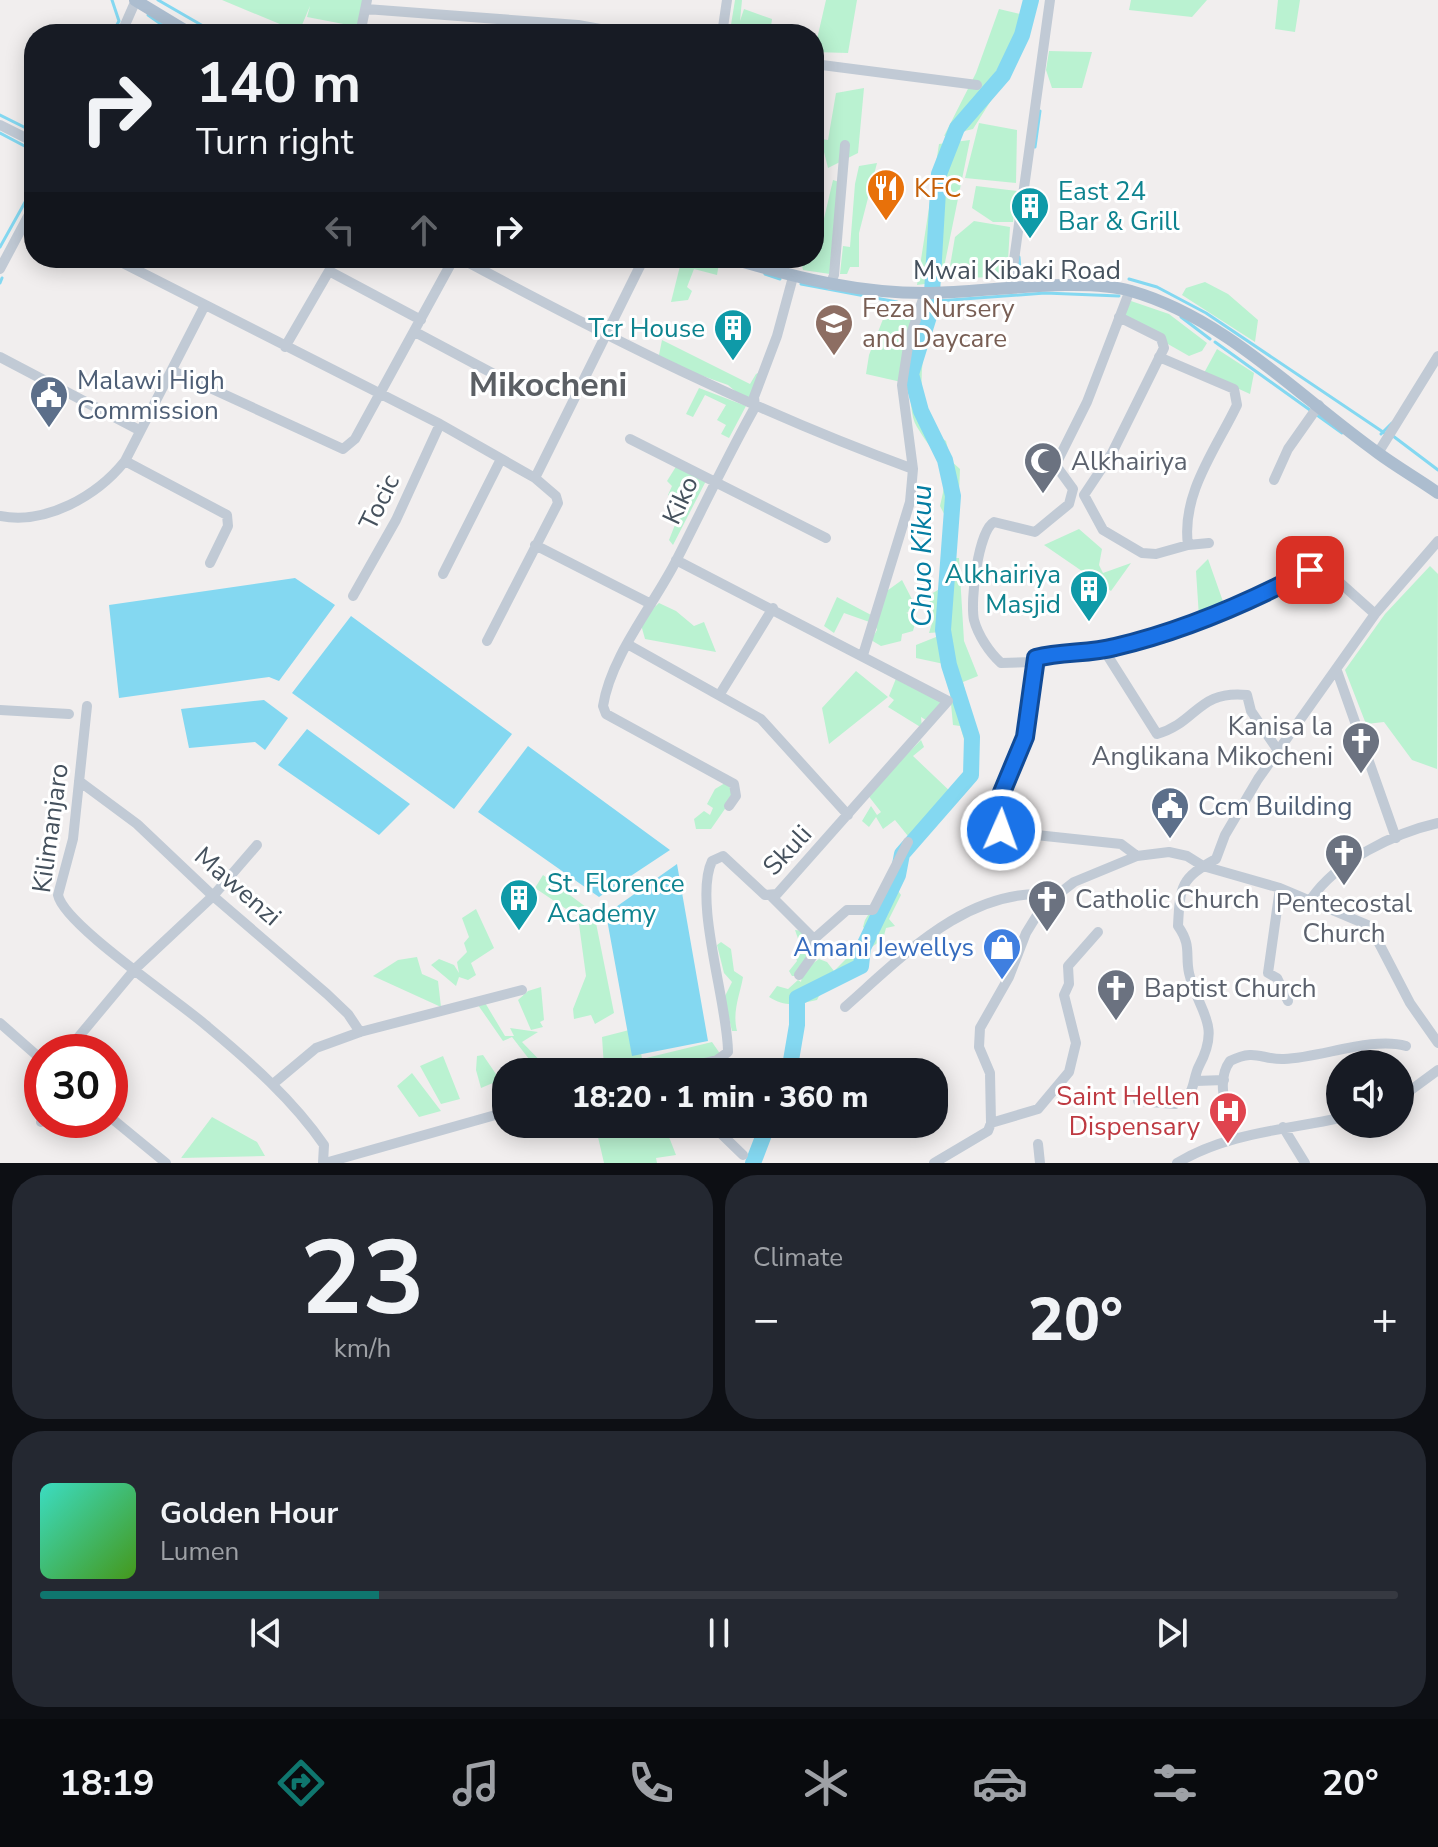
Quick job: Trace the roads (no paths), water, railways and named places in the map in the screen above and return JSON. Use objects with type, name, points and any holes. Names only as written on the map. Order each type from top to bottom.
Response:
[{"type":"main road","points":[[135,0],[175,24]]},
{"type":"main road","name":"Mwai Kibaki Road","points":[[763,268],[830,285],[932,293],[1079,287],[1130,290],[1199,322],[1438,493]]},
{"type":"street","points":[[125,24],[135,0]]},
{"type":"street","points":[[723,24],[727,0]]},
{"type":"street","points":[[1010,289],[1050,0]]},
{"type":"street","points":[[362,24],[367,4],[568,24]]},
{"type":"street","points":[[824,65],[977,85]]},
{"type":"street","points":[[0,125],[24,137]]},
{"type":"street","points":[[830,285],[834,275],[845,145]]},
{"type":"street","points":[[0,269],[24,226]]},
{"type":"street","points":[[133,268],[440,424],[535,478],[556,496],[558,503],[487,641]]},
{"type":"street","points":[[173,371],[343,449],[355,439],[377,394],[451,268]]},
{"type":"street","points":[[476,268],[755,407],[913,469]]},
{"type":"street","points":[[535,478],[639,268]]},
{"type":"street","points":[[285,347],[329,271],[421,320]]},
{"type":"street","name":"Kiko","points":[[729,806],[736,796],[734,784],[606,714],[603,706],[629,645],[676,560],[713,481],[755,407],[754,397],[777,336],[793,277]]},
{"type":"street","points":[[1036,662],[1001,663],[980,636],[973,609],[981,542],[985,530],[994,522],[1035,532],[1069,504],[1073,489],[1057,467],[1058,460],[1087,402],[1130,290]]},
{"type":"street","points":[[676,560],[863,655],[910,502],[913,469],[902,385],[909,340],[932,293]]},
{"type":"street","points":[[0,516],[26,519],[74,502],[110,480],[125,461],[205,305]]},
{"type":"street","points":[[1119,317],[1161,338],[1164,348],[1112,453],[1084,495],[1103,530],[1142,553],[1156,554],[1209,543]]},
{"type":"street","points":[[415,332],[507,381]]},
{"type":"street","points":[[1378,453],[1438,356]]},
{"type":"street","points":[[0,357],[139,430]]},
{"type":"street","points":[[1159,357],[1234,389],[1238,397],[1237,405],[1194,491],[1185,523],[1188,545]]},
{"type":"street","points":[[1274,480],[1288,449],[1319,405]]},
{"type":"street","name":"Tocic","points":[[353,596],[396,520],[440,424]]},
{"type":"street","points":[[630,439],[826,538]]},
{"type":"street","points":[[443,574],[501,459]]},
{"type":"street","points":[[125,461],[227,515],[228,526],[210,563]]},
{"type":"street","points":[[1138,1101],[1175,1104],[1189,1096],[1198,1067],[1208,1053],[1208,1023],[1188,972],[1191,962],[1185,936],[1178,926],[1182,889],[1195,867],[1216,859],[1225,835],[1375,614],[1438,541]]},
{"type":"street","points":[[535,545],[651,604]]},
{"type":"street","points":[[1137,856],[1121,844],[1008,832],[996,826],[995,809],[1025,737],[1036,658],[1056,652],[1104,650],[1197,622],[1318,568],[1327,571],[1375,614]]},
{"type":"street","points":[[720,694],[773,608]]},
{"type":"street","points":[[629,645],[761,719],[848,815]]},
{"type":"street","points":[[1104,650],[1157,734],[1181,723],[1216,694],[1247,695],[1251,711],[1279,752]]},
{"type":"street","name":"Skuli","points":[[720,1058],[728,1052],[707,886],[708,869],[717,857],[730,860],[772,897],[948,701],[863,655]]},
{"type":"street","points":[[1337,671],[1396,838]]},
{"type":"street","name":"Kilimanjaro","points":[[87,706],[73,839],[58,895],[60,905],[77,926],[136,968],[273,1084],[324,1145],[324,1163]]},
{"type":"street","points":[[0,710],[69,714]]},
{"type":"street","name":"Mawenzi","points":[[79,781],[137,824],[213,896],[339,1005],[360,1032]]},
{"type":"street","points":[[1311,899],[1319,886],[1348,864],[1396,838],[1438,823]]},
{"type":"street","points":[[814,939],[847,910],[873,910],[908,842]]},
{"type":"street","points":[[81,1034],[136,968],[213,896],[257,845]]},
{"type":"street","points":[[934,1163],[988,1131],[991,1123],[990,1073],[979,1047],[980,1028],[1009,977],[1030,923],[1055,895],[1074,882],[1137,856],[1169,852],[1187,856],[1203,866],[1311,899],[1376,932],[1410,1003],[1438,1043]]},
{"type":"street","points":[[1280,888],[1268,973],[1277,978],[1288,1001]]},
{"type":"street","points":[[845,1007],[928,934],[971,910],[1018,895],[1055,895]]},
{"type":"street","points":[[772,897],[814,939],[814,954],[799,975]]},
{"type":"street","points":[[991,1123],[1038,1109],[1069,1072],[1076,1043],[1064,995],[1069,984],[1068,966],[1098,932]]},
{"type":"street","points":[[273,1084],[305,1054],[360,1032],[522,990]]},
{"type":"street","points":[[0,1023],[24,1044]]},
{"type":"street","points":[[1234,1138],[1223,1096],[1230,1061],[1247,1054],[1265,1054],[1281,1059],[1382,1043],[1406,1046]]},
{"type":"street","points":[[1414,1088],[1438,1070]]},
{"type":"street","points":[[1196,1081],[1224,1080]]},
{"type":"street","points":[[324,1163],[492,1116]]},
{"type":"street","points":[[1177,1163],[1196,1152],[1234,1138],[1326,1120]]},
{"type":"street","points":[[1283,1127],[1305,1163]]},
{"type":"street","points":[[128,1132],[166,1163]]},
{"type":"street","points":[[725,1138],[743,1155]]},
{"type":"street","points":[[1038,1144],[1040,1163]]},
{"type":"water","points":[[295,578],[335,605],[279,681],[269,677],[119,698],[109,605]]},
{"type":"water","points":[[351,616],[512,734],[454,809],[292,693]]},
{"type":"water","points":[[264,700],[288,718],[265,750],[255,742],[189,748],[181,709]]},
{"type":"water","points":[[307,729],[410,804],[379,835],[278,765]]},
{"type":"water","points":[[528,746],[670,850],[599,897],[478,812]]},
{"type":"water","points":[[677,864],[708,1041],[632,1056],[606,914]]},
{"type":"waterway","points":[[112,0],[117,24]]},
{"type":"waterway","points":[[158,0],[200,24]]},
{"type":"waterway","name":"Chuo Kikuu","points":[[791,1058],[797,1025],[797,998],[861,966],[863,948],[898,875],[902,854],[971,775],[972,737],[949,665],[943,630],[953,496],[945,460],[921,411],[911,374],[931,310],[939,174],[957,128],[1003,75],[1022,35],[1031,0]]},
{"type":"waterway","points":[[148,15],[161,24]]},
{"type":"waterway","points":[[1035,147],[1040,111]]},
{"type":"waterway","points":[[0,115],[24,127]]},
{"type":"waterway","points":[[0,133],[24,146]]},
{"type":"waterway","points":[[0,247],[24,204]]},
{"type":"waterway","points":[[1019,257],[1020,269]]},
{"type":"waterway","points":[[765,274],[780,279]]},
{"type":"waterway","points":[[0,283],[2,278]]},
{"type":"waterway","points":[[1129,279],[1157,287],[1206,313],[1386,434]]},
{"type":"waterway","points":[[801,284],[897,302]]},
{"type":"waterway","points":[[923,302],[1045,293],[1119,296]]},
{"type":"waterway","points":[[1181,317],[1210,339]]},
{"type":"waterway","points":[[1215,342],[1342,433]]},
{"type":"waterway","points":[[1381,434],[1392,423]]},
{"type":"waterway","points":[[1393,436],[1438,470]]},
{"type":"waterway","name":"Chuo Kikuu","points":[[753,1163],[763,1138]]},
{"type":"place","name":"KFC","points":[[886,222]]},
{"type":"place","name":"East 24 Bar & Grill","points":[[1030,240]]},
{"type":"place","name":"Feza Nursery and Daycare","points":[[834,357]]},
{"type":"place","name":"Tcr House","points":[[733,362]]},
{"type":"place","name":"Malawi High Commission","points":[[49,429]]},
{"type":"place","name":"Alkhairiya","points":[[1043,495]]},
{"type":"place","name":"Alkhairiya Masjid","points":[[1089,623]]},
{"type":"place","name":"Kanisa la Anglikana Mikocheni","points":[[1361,775]]},
{"type":"place","name":"Ccm Building","points":[[1170,840]]},
{"type":"place","name":"Pentecostal Church","points":[[1344,887]]},
{"type":"place","name":"St. Florence Academy","points":[[519,932]]},
{"type":"place","name":"Catholic Church","points":[[1047,933]]},
{"type":"place","name":"Amani Jewellys","points":[[1002,981]]},
{"type":"place","name":"Baptist Church","points":[[1116,1022]]},
{"type":"place","name":"Saint Hellen Dispensary","points":[[1228,1145]]},
{"type":"district","name":"Mikocheni","points":[[548,384]]}]
